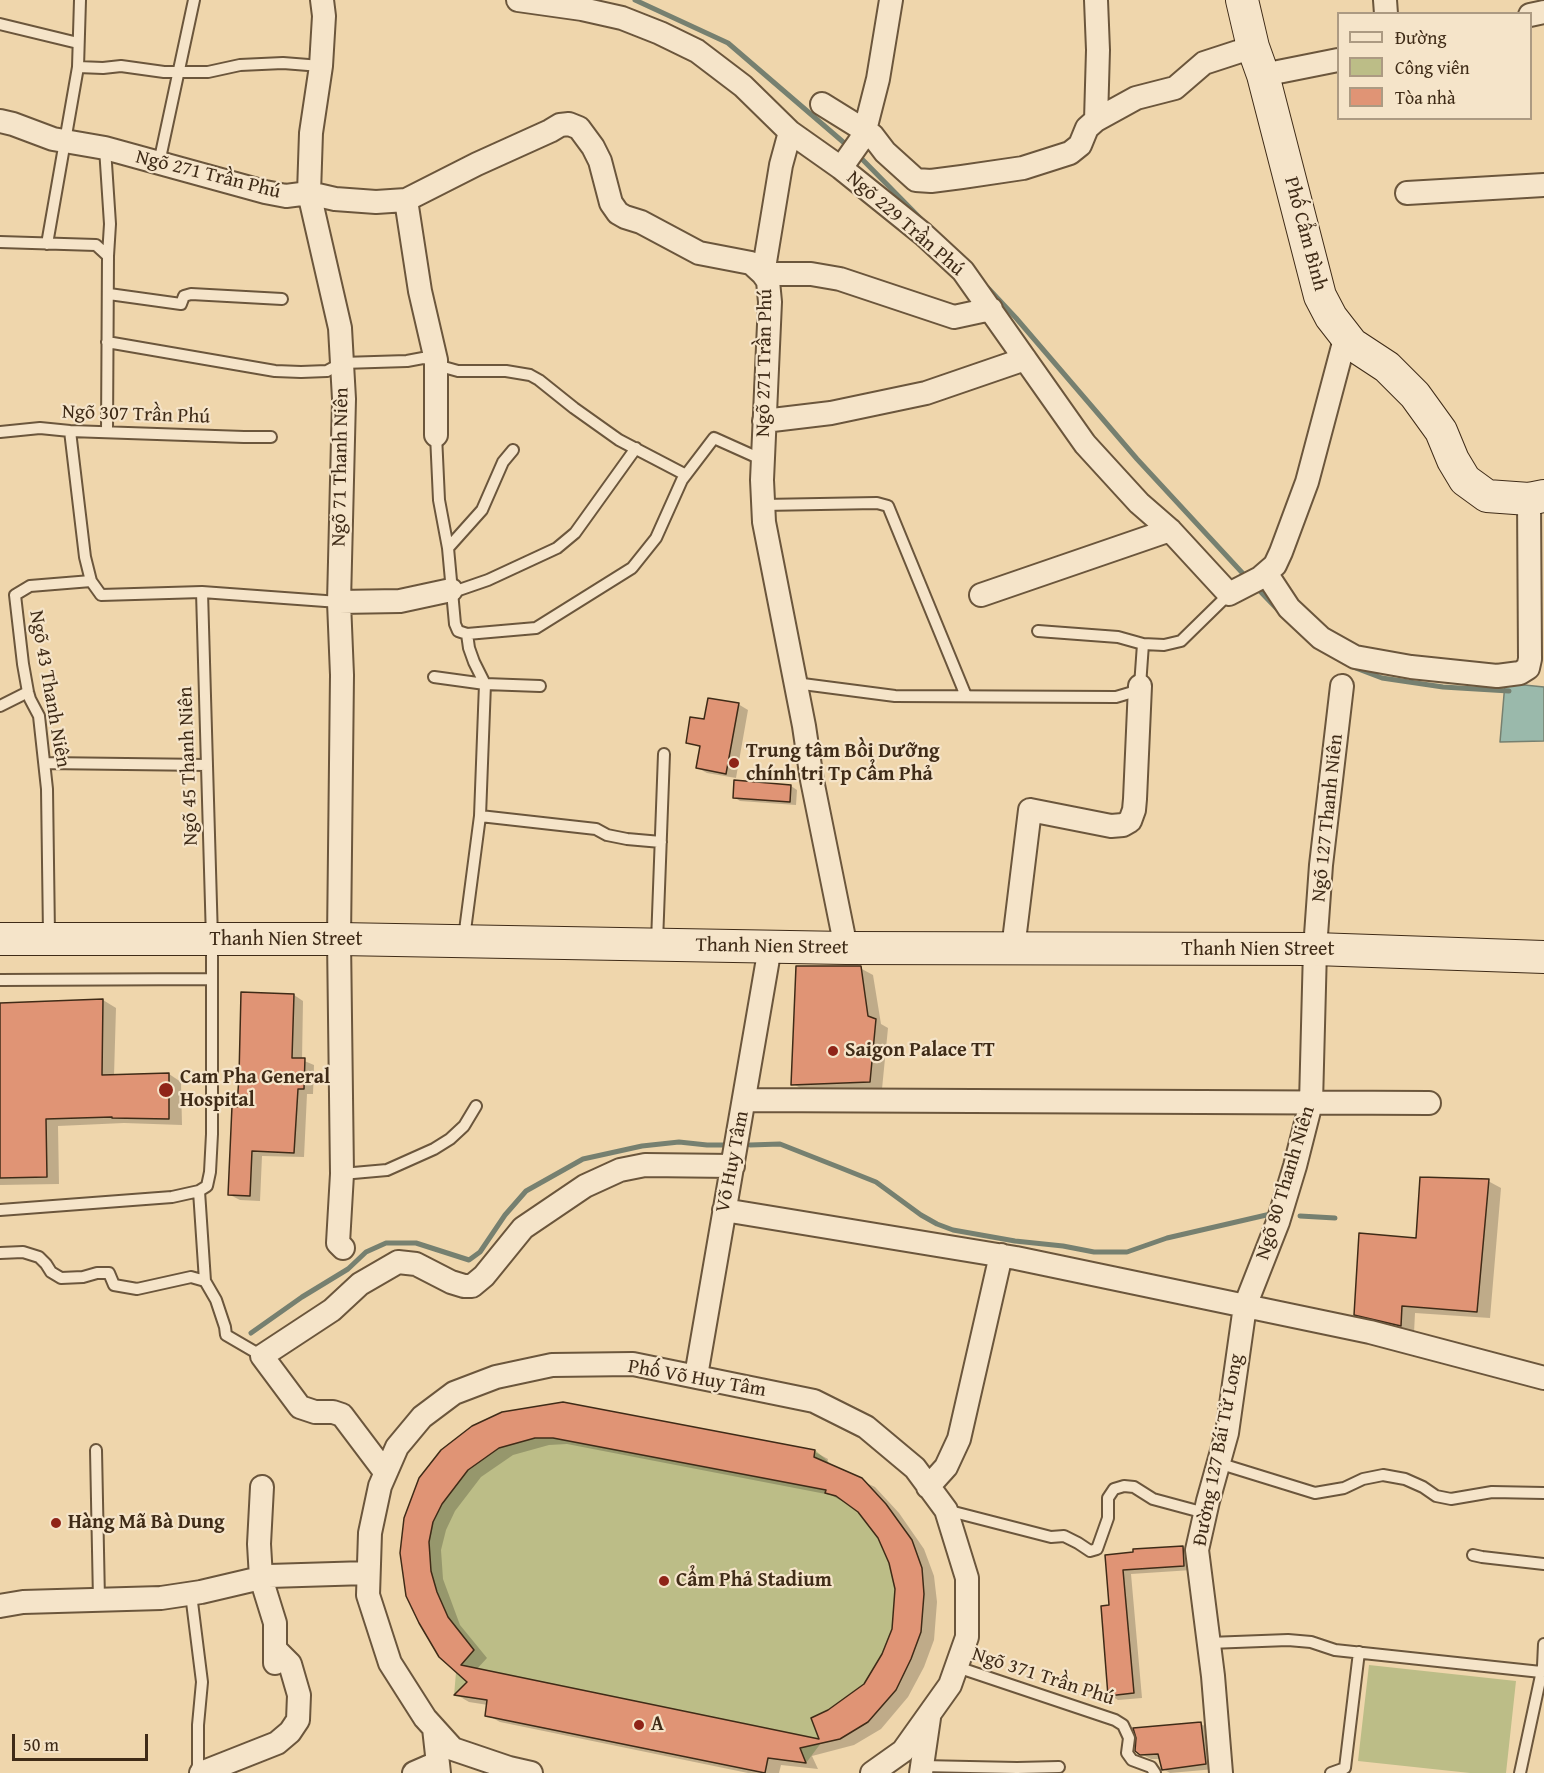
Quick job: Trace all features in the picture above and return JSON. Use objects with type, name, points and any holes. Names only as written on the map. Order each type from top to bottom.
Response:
[{"type":"street","name":"Ngõ 71 Thanh Niên","points":[[322,0],[324,16],[321,66],[311,133],[309,193],[340,328],[344,399],[339,602],[342,675],[339,939],[342,1174],[338,1243],[343,1248]]},
{"type":"street","name":"Ngõ 229 Trần Phú","points":[[518,0],[582,9],[618,8],[660,33],[697,51],[743,86],[790,132],[853,151],[915,227],[963,271],[1084,444],[1139,503],[1170,530],[1289,608],[1321,638],[1355,657],[1411,667],[1497,676],[1520,673],[1528,668],[1537,498]]},
{"type":"street","points":[[853,151],[878,79],[891,0]]},
{"type":"street","points":[[1096,0],[1098,50],[1096,120]]},
{"type":"street","name":"Phố Cẩm Bình","points":[[1242,0],[1320,296],[1331,317],[1352,344],[1387,367],[1415,395],[1441,431],[1465,480],[1487,496],[1537,498]]},
{"type":"street","points":[[822,104],[853,151],[916,180],[931,181],[1023,168],[1070,153],[1080,145],[1087,128],[1096,120],[1136,98],[1175,88],[1204,63],[1337,60]]},
{"type":"street","name":"Ngõ 271 Trần Phú","points":[[0,122],[14,124],[53,139],[105,148],[265,192],[286,196],[309,193],[335,199],[360,201],[406,200],[560,125],[569,124],[579,128],[593,147],[611,203],[618,213],[641,222],[699,253],[751,263],[763,274],[768,281],[770,302],[764,421],[764,522],[846,948]]},
{"type":"street","points":[[790,132],[781,165],[763,274],[811,274],[840,279],[954,317],[991,309]]},
{"type":"street","points":[[1407,193],[1544,185]]},
{"type":"street","points":[[406,200],[420,291],[436,360],[436,435]]},
{"type":"street","points":[[1249,583],[1275,565],[1281,552],[1307,482],[1346,335]]},
{"type":"street","points":[[764,421],[831,413],[926,393],[1025,359]]},
{"type":"street","points":[[981,596],[1170,530]]},
{"type":"street","points":[[339,602],[400,601],[451,590]]},
{"type":"street","points":[[1013,949],[1030,810],[1111,826],[1123,825],[1130,821],[1135,799],[1140,686]]},
{"type":"street","name":"Ngõ 127 Thanh Niên","points":[[1315,950],[1321,865],[1342,686]]},
{"type":"street","name":"Thanh Nien Street","points":[[0,939],[339,939],[846,948],[1315,950],[1544,957]]},
{"type":"street","name":"Võ Huy Tâm","points":[[696,1376],[770,947]]},
{"type":"street","name":"Ngõ 80 Thanh Niên","points":[[1245,1306],[1278,1222],[1296,1166],[1311,1103],[1315,950]]},
{"type":"street","points":[[745,1100],[1429,1103]]},
{"type":"street","points":[[385,1472],[342,1415],[333,1412],[315,1412],[300,1407],[262,1356],[332,1310],[360,1284],[398,1262],[416,1264],[451,1282],[472,1286],[484,1276],[523,1228],[585,1186],[620,1170],[645,1165],[733,1166]]},
{"type":"street","points":[[724,1209],[1001,1255],[1370,1332],[1544,1378]]},
{"type":"street","points":[[928,1487],[946,1467],[959,1439],[1001,1255]]},
{"type":"street","name":"Đường 127 Bái Tử Long","points":[[1221,1773],[1209,1643],[1197,1550],[1227,1433],[1245,1306]]},
{"type":"street","name":"Phố Võ Huy Tâm","points":[[531,1773],[453,1749],[425,1718],[390,1663],[368,1595],[370,1533],[380,1486],[397,1447],[422,1418],[454,1393],[496,1377],[552,1365],[587,1364],[633,1364],[814,1401],[866,1427],[915,1468],[946,1510],[967,1578],[967,1637],[950,1685],[930,1714],[903,1751],[872,1773]]},
{"type":"street","points":[[201,1773],[277,1743],[290,1732],[298,1719],[299,1695],[290,1664],[275,1657],[275,1623],[261,1578],[259,1544],[262,1487]]},
{"type":"street","points":[[0,1606],[23,1602],[161,1598],[191,1594],[269,1576],[367,1574]]},
{"type":"street","points":[[922,1769],[930,1714]]},
{"type":"street","points":[[414,1773],[438,1768],[434,1728]]},
{"type":"lane","points":[[47,244],[78,67],[80,0]]},
{"type":"lane","points":[[159,163],[194,0]]},
{"type":"lane","points":[[0,24],[78,43]]},
{"type":"lane","points":[[78,67],[121,66],[164,72],[208,72],[240,65],[283,63],[321,66]]},
{"type":"lane","points":[[105,148],[110,224],[107,432]]},
{"type":"lane","points":[[0,242],[96,244],[108,256]]},
{"type":"lane","points":[[109,294],[181,304],[184,296],[191,294],[282,299]]},
{"type":"lane","points":[[107,342],[275,371],[327,371],[342,363],[407,361],[423,358],[436,360],[440,366],[458,371],[506,371],[530,375],[619,440],[686,475]]},
{"type":"lane","name":"Ngõ 307 Trần Phú","points":[[0,432],[40,428],[244,437],[272,436]]},
{"type":"lane","points":[[70,431],[85,557],[91,581],[101,595],[202,592],[339,602]]},
{"type":"lane","points":[[436,435],[439,500],[448,548],[455,624],[458,631],[467,634],[536,628],[632,568],[656,538],[682,480],[714,438],[763,460]]},
{"type":"lane","points":[[451,590],[459,590],[488,580],[558,548],[575,533],[636,448]]},
{"type":"lane","points":[[448,548],[482,510],[503,462],[513,450]]},
{"type":"lane","points":[[764,505],[878,503],[888,506],[966,696]]},
{"type":"lane","name":"Ngõ 43 Thanh Niên","points":[[49,939],[45,763],[39,716],[28,692],[15,596],[30,586],[91,581]]},
{"type":"lane","points":[[1038,631],[1118,637],[1143,644],[1164,645],[1181,641],[1249,583]]},
{"type":"lane","name":"Ngõ 45 Thanh Niên","points":[[199,1191],[207,1186],[210,1172],[212,979],[202,592]]},
{"type":"lane","points":[[464,942],[480,816],[485,684],[471,655],[467,634]]},
{"type":"lane","points":[[795,683],[895,696],[1116,697],[1133,692],[1140,686],[1143,644]]},
{"type":"lane","points":[[434,677],[485,684],[540,686]]},
{"type":"lane","points":[[0,706],[28,692]]},
{"type":"lane","points":[[657,945],[664,754]]},
{"type":"lane","points":[[45,763],[207,765]]},
{"type":"lane","points":[[480,816],[596,829],[607,835],[661,842]]},
{"type":"lane","points":[[0,980],[212,979]]},
{"type":"lane","points":[[342,1174],[387,1170],[434,1149],[464,1126],[477,1106]]},
{"type":"lane","points":[[0,1210],[172,1197],[199,1191],[205,1281],[216,1300],[226,1335],[262,1356]]},
{"type":"lane","points":[[0,1253],[23,1252],[39,1257],[51,1272],[61,1278],[109,1273],[114,1285],[137,1288],[191,1277],[205,1281]]},
{"type":"lane","points":[[96,1450],[99,1600]]},
{"type":"lane","points":[[1218,1463],[1314,1493],[1344,1488],[1364,1479],[1383,1475],[1405,1479],[1436,1496],[1451,1499],[1492,1492],[1544,1493]]},
{"type":"lane","points":[[946,1510],[1051,1537],[1064,1536],[1090,1551],[1097,1549],[1108,1518],[1108,1498],[1114,1489],[1124,1486],[1134,1487],[1153,1499],[1205,1513]]},
{"type":"lane","points":[[1473,1555],[1544,1564]]},
{"type":"lane","points":[[191,1594],[202,1682],[196,1773]]},
{"type":"lane","points":[[1209,1643],[1288,1640],[1311,1642],[1335,1650],[1541,1672]]},
{"type":"lane","points":[[1520,1773],[1541,1672],[1544,1644]]},
{"type":"lane","points":[[1331,1773],[1345,1768],[1359,1652]]},
{"type":"lane","name":"Ngõ 371 Trần Phú","points":[[957,1667],[1115,1720],[1123,1725],[1129,1738],[1127,1753],[1132,1761],[1151,1767],[1155,1773]]},
{"type":"lane","points":[[922,1769],[1059,1767]]},
{"type":"green space","name":"Cẩm Phả Stadium","points":[[568,1403],[815,1450],[832,1465],[862,1478],[886,1504],[912,1540],[922,1568],[924,1594],[921,1632],[896,1690],[840,1739],[821,1743],[806,1763],[768,1758],[765,1773],[485,1716],[487,1700],[454,1696],[456,1672],[439,1657],[419,1623],[407,1596],[404,1518],[419,1478],[440,1450],[472,1426]]},
{"type":"green space","points":[[1369,1665],[1516,1681],[1506,1773],[1470,1773],[1358,1761]]},
{"type":"shaded area","points":[[1505,683],[1544,687],[1544,741],[1500,742]]},
{"type":"building","points":[[708,698],[739,703],[726,774],[696,768],[700,746],[686,743],[690,717],[704,719]]},
{"type":"building","points":[[734,780],[791,785],[790,802],[733,798]]},
{"type":"building","name":"Saigon Palace TT","points":[[796,966],[861,966],[868,1016],[876,1019],[870,1082],[791,1085]]},
{"type":"building","points":[[241,992],[294,994],[292,1058],[305,1058],[304,1089],[298,1089],[294,1153],[252,1151],[250,1196],[228,1195],[232,1106],[237,1107],[239,1076]]},
{"type":"building","points":[[103,999],[102,1075],[169,1073],[169,1119],[112,1117],[46,1119],[47,1177],[0,1178],[0,1003]]},
{"type":"building","points":[[1420,1177],[1489,1179],[1477,1312],[1402,1306],[1401,1326],[1354,1315],[1359,1233],[1416,1238]]},
{"type":"building","points":[[563,1402],[815,1450],[814,1457],[862,1478],[886,1504],[912,1540],[922,1568],[924,1594],[921,1632],[896,1690],[868,1722],[840,1739],[800,1748],[806,1763],[768,1758],[765,1773],[485,1716],[487,1700],[454,1695],[467,1682],[439,1657],[406,1596],[400,1553],[404,1518],[419,1478],[441,1450],[472,1426],[502,1412]],"holes":[[[535,1438],[553,1438],[826,1490],[825,1493],[836,1496],[858,1512],[878,1538],[889,1563],[895,1589],[892,1629],[882,1654],[864,1684],[828,1710],[811,1718],[819,1739],[461,1665],[474,1650],[448,1617],[437,1592],[431,1571],[429,1542],[433,1522],[442,1504],[468,1470],[499,1448]]]},
{"type":"building","points":[[1183,1546],[1184,1566],[1123,1570],[1134,1693],[1108,1696],[1101,1606],[1109,1605],[1105,1555],[1133,1552],[1133,1549]]},
{"type":"building","points":[[1201,1722],[1206,1764],[1162,1770],[1158,1754],[1140,1755],[1135,1751],[1136,1738],[1133,1728]]},
{"type":"waterway","points":[[635,0],[728,43],[849,147]]},
{"type":"waterway","points":[[858,155],[921,219]]},
{"type":"waterway","points":[[988,288],[1137,459],[1248,579]]},
{"type":"waterway","points":[[1256,587],[1279,611]]},
{"type":"waterway","points":[[1353,667],[1382,678],[1443,687],[1509,691]]},
{"type":"waterway","points":[[251,1333],[302,1297],[348,1269],[366,1252],[386,1243],[416,1243],[469,1260],[480,1252],[505,1215],[526,1191],[583,1159],[642,1146],[679,1142],[727,1145]]},
{"type":"waterway","points":[[750,1145],[780,1144],[876,1182],[921,1215],[953,1230],[1094,1252],[1127,1252],[1167,1238],[1275,1213]]},
{"type":"waterway","points":[[1300,1216],[1335,1218]]},
{"type":"place","name":"Trung tâm Bồi Dưỡng chính trị Tp Cẩm Phả","points":[[734,763]]},
{"type":"place","name":"Saigon Palace TT","points":[[833,1051]]},
{"type":"place","name":"Cam Pha General Hospital","points":[[166,1090]]},
{"type":"place","name":"Hàng Mã Bà Dung","points":[[56,1523]]},
{"type":"place","name":"Cẩm Phả Stadium","points":[[664,1581]]},
{"type":"place","name":"A","points":[[639,1725]]}]
